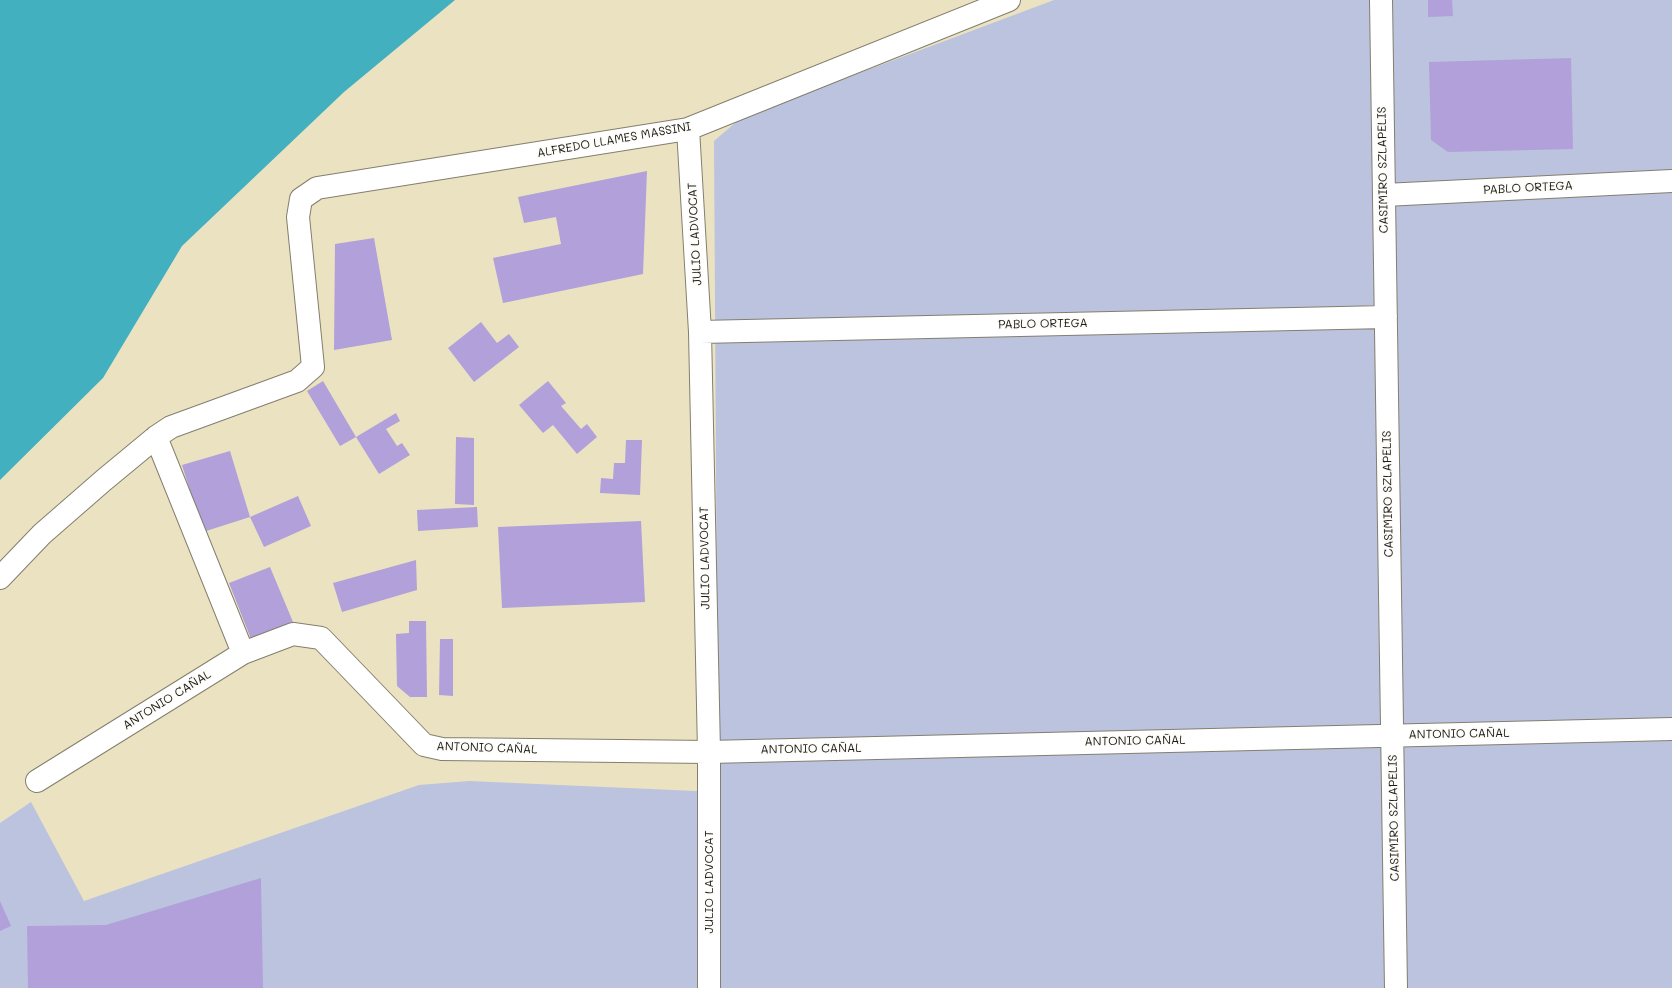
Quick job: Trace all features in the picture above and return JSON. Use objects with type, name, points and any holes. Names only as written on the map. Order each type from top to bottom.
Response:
[{"type":"street","name":"ALFREDO LLAMES MASSINI","points":[[156,437],[171,427],[297,381],[313,367],[298,217],[301,199],[317,188],[688,129],[1009,0]]},
{"type":"street","name":"CASIMIRO SZLAPELIS","points":[[1381,0],[1396,988]]},
{"type":"street","name":"JULIO LADVOCAT","points":[[688,129],[700,332],[709,752],[709,988]]},
{"type":"street","name":"PABLO ORTEGA","points":[[1384,195],[1672,181]]},
{"type":"street","name":"PABLO ORTEGA","points":[[700,332],[1386,317]]},
{"type":"street","points":[[0,578],[42,534],[156,437],[242,653]]},
{"type":"street","name":"ANTONIO CAÑAL","points":[[37,781],[242,653],[293,634],[321,638],[424,745],[442,749],[709,752],[1672,729]]},
{"type":"shaded area","points":[[1054,0],[1672,0],[1672,988],[0,988],[0,823],[31,802],[84,901],[419,785],[469,781],[718,792],[714,141],[742,117]]},
{"type":"water","points":[[0,0],[455,0],[344,92],[182,246],[103,378],[0,480]]},
{"type":"building","points":[[1428,0],[1452,0],[1453,16],[1428,17]]},
{"type":"building","points":[[1571,58],[1573,149],[1448,152],[1431,140],[1429,62]]},
{"type":"building","points":[[647,171],[643,274],[503,303],[493,258],[561,244],[556,217],[524,223],[518,197]]},
{"type":"building","points":[[374,238],[392,340],[334,350],[335,244]]},
{"type":"building","points":[[481,322],[497,343],[509,334],[519,347],[474,382],[448,348]]},
{"type":"building","points":[[323,381],[356,437],[340,446],[307,391]]},
{"type":"building","points":[[548,381],[566,403],[561,406],[581,429],[587,424],[597,437],[577,454],[553,425],[543,433],[519,405]]},
{"type":"building","points":[[396,413],[400,421],[386,429],[397,446],[402,443],[410,455],[379,474],[356,437]]},
{"type":"building","points":[[456,437],[474,438],[474,505],[455,504]]},
{"type":"building","points":[[626,440],[642,440],[640,495],[600,493],[601,478],[613,479],[614,463],[625,463]]},
{"type":"building","points":[[230,451],[250,517],[203,532],[182,465]]},
{"type":"building","points":[[298,496],[311,526],[264,547],[250,517]]},
{"type":"building","points":[[477,507],[478,527],[418,531],[417,510]]},
{"type":"building","points":[[641,521],[645,602],[502,608],[498,527]]},
{"type":"building","points":[[416,560],[417,590],[342,612],[333,583]]},
{"type":"building","points":[[270,567],[293,622],[251,639],[229,583]]},
{"type":"building","points":[[409,621],[426,621],[427,697],[410,697],[397,686],[396,634],[409,633]]},
{"type":"building","points":[[440,639],[453,639],[453,696],[439,695]]},
{"type":"building","points":[[261,878],[263,988],[28,988],[27,926],[106,925]]},
{"type":"building","points":[[0,901],[11,926],[0,931]]}]
